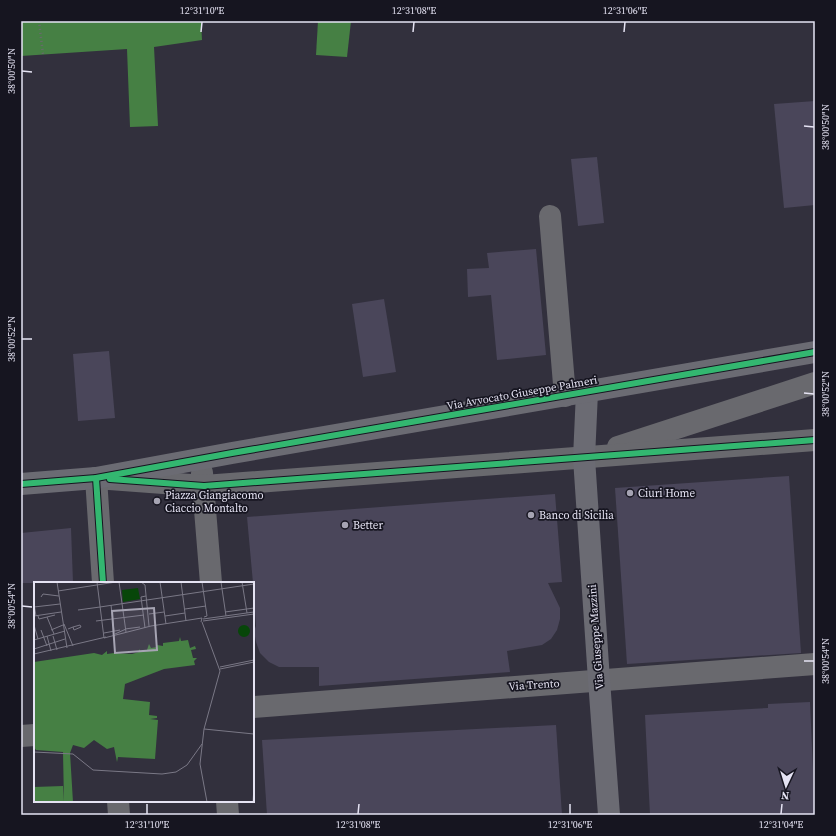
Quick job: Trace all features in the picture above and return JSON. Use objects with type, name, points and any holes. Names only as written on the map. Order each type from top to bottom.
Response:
[{"type":"main road","name":"Via Avvocato Giuseppe Palmeri","points":[[21,484],[96,478],[815,352]]},
{"type":"main road","name":"Via Giuseppe Mazzini","points":[[587,392],[584,458],[609,815]]},
{"type":"street","points":[[550,216],[565,396]]},
{"type":"street","points":[[584,458],[815,382]]},
{"type":"street","points":[[103,582],[96,478],[204,486],[815,440]]},
{"type":"street","points":[[200,459],[204,486],[211,582]]},
{"type":"street","name":"Via Trento","points":[[254,707],[815,664]]},
{"type":"street","points":[[21,736],[34,735]]},
{"type":"street","points":[[118,802],[119,815]]},
{"type":"street","points":[[227,802],[228,815]]},
{"type":"path","points":[[39,21],[43,54]]},
{"type":"shaded area","points":[[21,21],[203,21],[201,22],[202,40],[154,47],[158,126],[130,127],[127,49],[21,56]]},
{"type":"shaded area","points":[[318,21],[351,21],[347,57],[316,55]]},
{"type":"building","points":[[815,101],[815,205],[784,208],[774,104]]},
{"type":"building","points":[[597,157],[604,223],[578,226],[571,159]]},
{"type":"building","points":[[536,249],[546,355],[497,360],[491,295],[468,297],[467,269],[489,268],[487,253]]},
{"type":"building","points":[[384,299],[396,372],[363,377],[352,304]]},
{"type":"building","points":[[109,351],[115,418],[78,421],[73,354]]},
{"type":"building","points":[[789,476],[801,653],[627,664],[615,488]]},
{"type":"building","points":[[555,494],[562,582],[548,583],[560,608],[560,619],[557,630],[551,639],[542,645],[507,651],[510,672],[319,686],[319,667],[279,667],[269,662],[260,653],[254,631],[256,626],[254,582],[247,517]]},
{"type":"building","points":[[71,528],[73,582],[21,583],[21,533]]},
{"type":"building","points":[[810,702],[815,815],[650,815],[645,715],[768,708],[768,704]]},
{"type":"building","points":[[556,725],[562,815],[267,815],[262,740]]},
{"type":"cycle path","points":[[21,484],[96,478],[815,352]]},
{"type":"cycle path","points":[[110,479],[204,486],[815,440]]},
{"type":"cycle path","points":[[96,478],[103,582]]},
{"type":"place","name":"Ciuri Home","points":[[630,493]]},
{"type":"place","name":"Piazza Giangiacomo Ciaccio Montalto","points":[[157,501]]},
{"type":"place","name":"Banco di Sicilia","points":[[531,515]]},
{"type":"place","name":"Better","points":[[345,525]]}]
